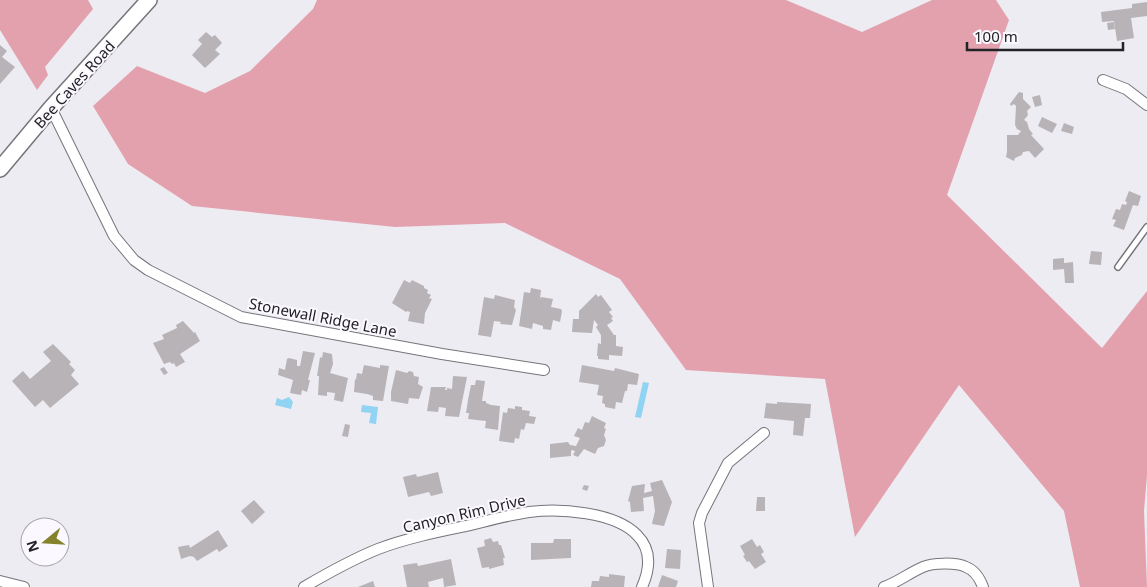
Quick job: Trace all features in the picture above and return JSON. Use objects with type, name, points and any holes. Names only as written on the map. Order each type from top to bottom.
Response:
[{"type":"main road","name":"Bee Caves Road","points":[[0,170],[51,108],[149,0]]},
{"type":"street","points":[[1103,80],[1126,89],[1147,104]]},
{"type":"street","name":"Stonewall Ridge Lane","points":[[51,108],[114,236],[134,260],[148,270],[241,317],[442,354],[544,370]]},
{"type":"street","points":[[708,587],[700,523],[702,513],[728,463],[764,433]]},
{"type":"street","name":"Canyon Rim Drive","points":[[304,587],[326,574],[378,549],[420,536],[531,512],[594,514],[619,521],[634,531],[644,541],[649,559],[646,578],[642,587]]},
{"type":"street","points":[[884,587],[934,563],[965,566],[980,578],[984,587]]},
{"type":"street","points":[[0,581],[24,587]]},
{"type":"lane","points":[[1118,267],[1147,227]]},
{"type":"shaded area","points":[[0,0],[88,0],[93,9],[45,67],[48,75],[37,90],[0,30]]},
{"type":"shaded area","points":[[317,0],[786,0],[862,32],[932,0],[996,0],[1009,20],[947,195],[1102,348],[1147,291],[1147,475],[1144,511],[1147,587],[1080,587],[1064,511],[959,385],[855,537],[825,379],[686,370],[620,279],[505,223],[395,227],[192,206],[128,164],[93,106],[137,66],[205,93],[250,71],[313,9]]},
{"type":"water","points":[[643,382],[649,383],[641,418],[635,417]]},
{"type":"water","points":[[289,397],[293,402],[291,409],[275,405],[277,398],[282,400]]},
{"type":"water","points":[[362,405],[378,407],[376,424],[369,423],[371,413],[361,412]]},
{"type":"building","points":[[1147,2],[1147,16],[1131,18],[1134,38],[1117,41],[1114,21],[1102,22],[1101,12],[1132,8],[1132,4]]},
{"type":"building","points":[[1114,22],[1115,29],[1108,30],[1107,23]]},
{"type":"building","points":[[206,32],[212,37],[215,35],[222,43],[215,50],[220,54],[205,68],[192,55],[202,44],[198,40]]},
{"type":"building","points":[[0,45],[7,51],[2,57],[15,67],[0,84]]},
{"type":"building","points":[[1019,92],[1023,93],[1023,99],[1031,107],[1027,111],[1028,115],[1024,120],[1033,134],[1031,135],[1044,149],[1035,158],[1029,151],[1023,152],[1014,161],[1006,157],[1007,135],[1018,135],[1021,131],[1015,125],[1016,106],[1014,104],[1011,106],[1010,104]]},
{"type":"building","points":[[1040,95],[1042,105],[1035,107],[1032,97]]},
{"type":"building","points":[[1042,117],[1057,124],[1052,133],[1038,126]]},
{"type":"building","points":[[1064,123],[1074,127],[1072,134],[1061,131]]},
{"type":"building","points":[[1129,191],[1141,196],[1138,206],[1133,205],[1124,230],[1113,226],[1116,220],[1112,219],[1116,209],[1120,210],[1122,204],[1126,205],[1127,202],[1125,201]]},
{"type":"building","points":[[1091,251],[1102,252],[1101,265],[1089,264]]},
{"type":"building","points":[[1064,258],[1064,263],[1073,262],[1074,283],[1065,283],[1064,269],[1053,270],[1053,259]]},
{"type":"building","points":[[404,280],[410,283],[412,280],[424,286],[428,290],[427,293],[431,295],[429,298],[432,299],[425,313],[424,324],[408,321],[410,312],[406,312],[392,303]]},
{"type":"building","points":[[531,288],[541,290],[540,299],[541,297],[553,299],[551,307],[561,309],[562,311],[560,322],[553,320],[551,330],[543,329],[543,326],[533,323],[532,329],[519,326],[524,292],[530,293]]},
{"type":"building","points":[[596,294],[598,297],[601,295],[612,310],[609,312],[613,317],[611,318],[613,321],[607,325],[616,335],[616,346],[623,347],[622,356],[609,355],[609,360],[598,359],[598,343],[601,344],[601,335],[596,327],[598,325],[594,320],[592,333],[572,332],[573,319],[579,319],[579,311]]},
{"type":"building","points":[[495,295],[515,300],[514,307],[516,310],[512,325],[500,324],[501,322],[494,321],[491,337],[478,335],[484,297],[494,299]]},
{"type":"building","points":[[183,321],[195,332],[200,341],[180,354],[185,362],[176,367],[174,363],[170,362],[164,364],[153,343],[164,339],[162,335],[177,328],[176,325]]},
{"type":"building","points":[[53,344],[71,362],[69,364],[75,370],[71,375],[79,384],[50,408],[43,400],[35,407],[12,381],[23,371],[30,379],[51,361],[43,352]]},
{"type":"building","points":[[303,351],[315,353],[307,392],[302,390],[301,395],[290,393],[293,380],[278,375],[279,368],[285,370],[287,359],[289,358],[297,360],[297,366],[300,366]]},
{"type":"building","points":[[323,352],[332,354],[333,364],[330,373],[348,378],[343,402],[334,400],[335,393],[327,392],[327,396],[318,395],[319,376],[317,376],[320,357],[322,358]]},
{"type":"building","points":[[364,365],[380,368],[380,365],[389,366],[383,401],[373,400],[373,396],[354,392],[357,373],[362,374]]},
{"type":"building","points":[[582,365],[614,371],[615,368],[639,374],[637,385],[628,384],[622,403],[616,402],[615,409],[605,407],[605,404],[602,403],[603,396],[597,395],[599,385],[579,382]]},
{"type":"building","points":[[164,367],[168,373],[164,375],[160,369]]},
{"type":"building","points":[[396,370],[407,373],[409,371],[413,372],[414,376],[419,377],[418,384],[423,387],[419,399],[409,398],[408,404],[391,401]]},
{"type":"building","points":[[453,376],[467,377],[459,417],[445,416],[446,408],[439,407],[438,412],[427,411],[431,387],[446,387],[445,390],[447,388],[452,389]]},
{"type":"building","points":[[476,380],[485,381],[482,401],[500,406],[498,430],[485,428],[486,421],[468,419],[469,413],[466,413],[471,385],[475,385]]},
{"type":"building","points":[[777,402],[811,404],[810,418],[805,418],[803,436],[793,435],[794,421],[764,418],[766,403],[777,404]]},
{"type":"building","points":[[515,406],[522,407],[522,410],[530,411],[529,416],[536,417],[534,424],[526,423],[524,430],[521,429],[519,439],[515,438],[514,443],[499,441],[503,412],[507,413],[508,408],[515,409]]},
{"type":"building","points":[[592,416],[606,423],[604,428],[606,429],[604,435],[606,440],[604,446],[598,448],[595,454],[584,449],[578,457],[573,455],[575,451],[572,450],[571,456],[550,458],[550,444],[568,442],[570,445],[576,446],[580,438],[574,436],[578,428],[582,430],[585,422],[589,423]]},
{"type":"building","points":[[345,424],[350,425],[348,437],[342,436]]},
{"type":"building","points":[[438,472],[443,493],[431,496],[429,492],[408,497],[403,477],[416,474],[417,477]]},
{"type":"building","points":[[662,480],[672,502],[664,526],[652,524],[655,511],[653,496],[643,498],[644,511],[631,512],[630,502],[628,501],[632,486],[645,484],[644,493],[652,491],[650,483]]},
{"type":"building","points":[[584,485],[589,486],[587,491],[582,489]]},
{"type":"building","points":[[757,497],[765,497],[765,511],[756,511]]},
{"type":"building","points":[[254,500],[265,512],[252,524],[241,511]]},
{"type":"building","points":[[218,530],[228,546],[219,552],[217,549],[197,561],[194,557],[190,556],[181,559],[178,547],[189,545],[190,548]]},
{"type":"building","points":[[491,538],[493,542],[498,541],[499,545],[501,545],[505,558],[503,558],[504,565],[489,569],[489,567],[482,568],[477,548],[485,546],[484,540]]},
{"type":"building","points":[[554,539],[571,539],[571,558],[531,560],[531,543],[553,543]]},
{"type":"building","points":[[752,539],[757,547],[760,545],[764,552],[761,554],[766,562],[755,569],[743,556],[745,555],[740,546]]},
{"type":"building","points":[[667,549],[681,550],[680,569],[665,568]]},
{"type":"building","points":[[451,559],[456,585],[444,587],[443,578],[428,582],[429,587],[407,587],[403,565],[417,563],[418,566]]},
{"type":"building","points":[[609,574],[625,576],[624,587],[591,587],[592,581],[599,581],[600,576],[609,577]]},
{"type":"building","points":[[662,575],[678,581],[676,587],[658,587]]},
{"type":"building","points":[[373,581],[375,587],[358,587]]}]
